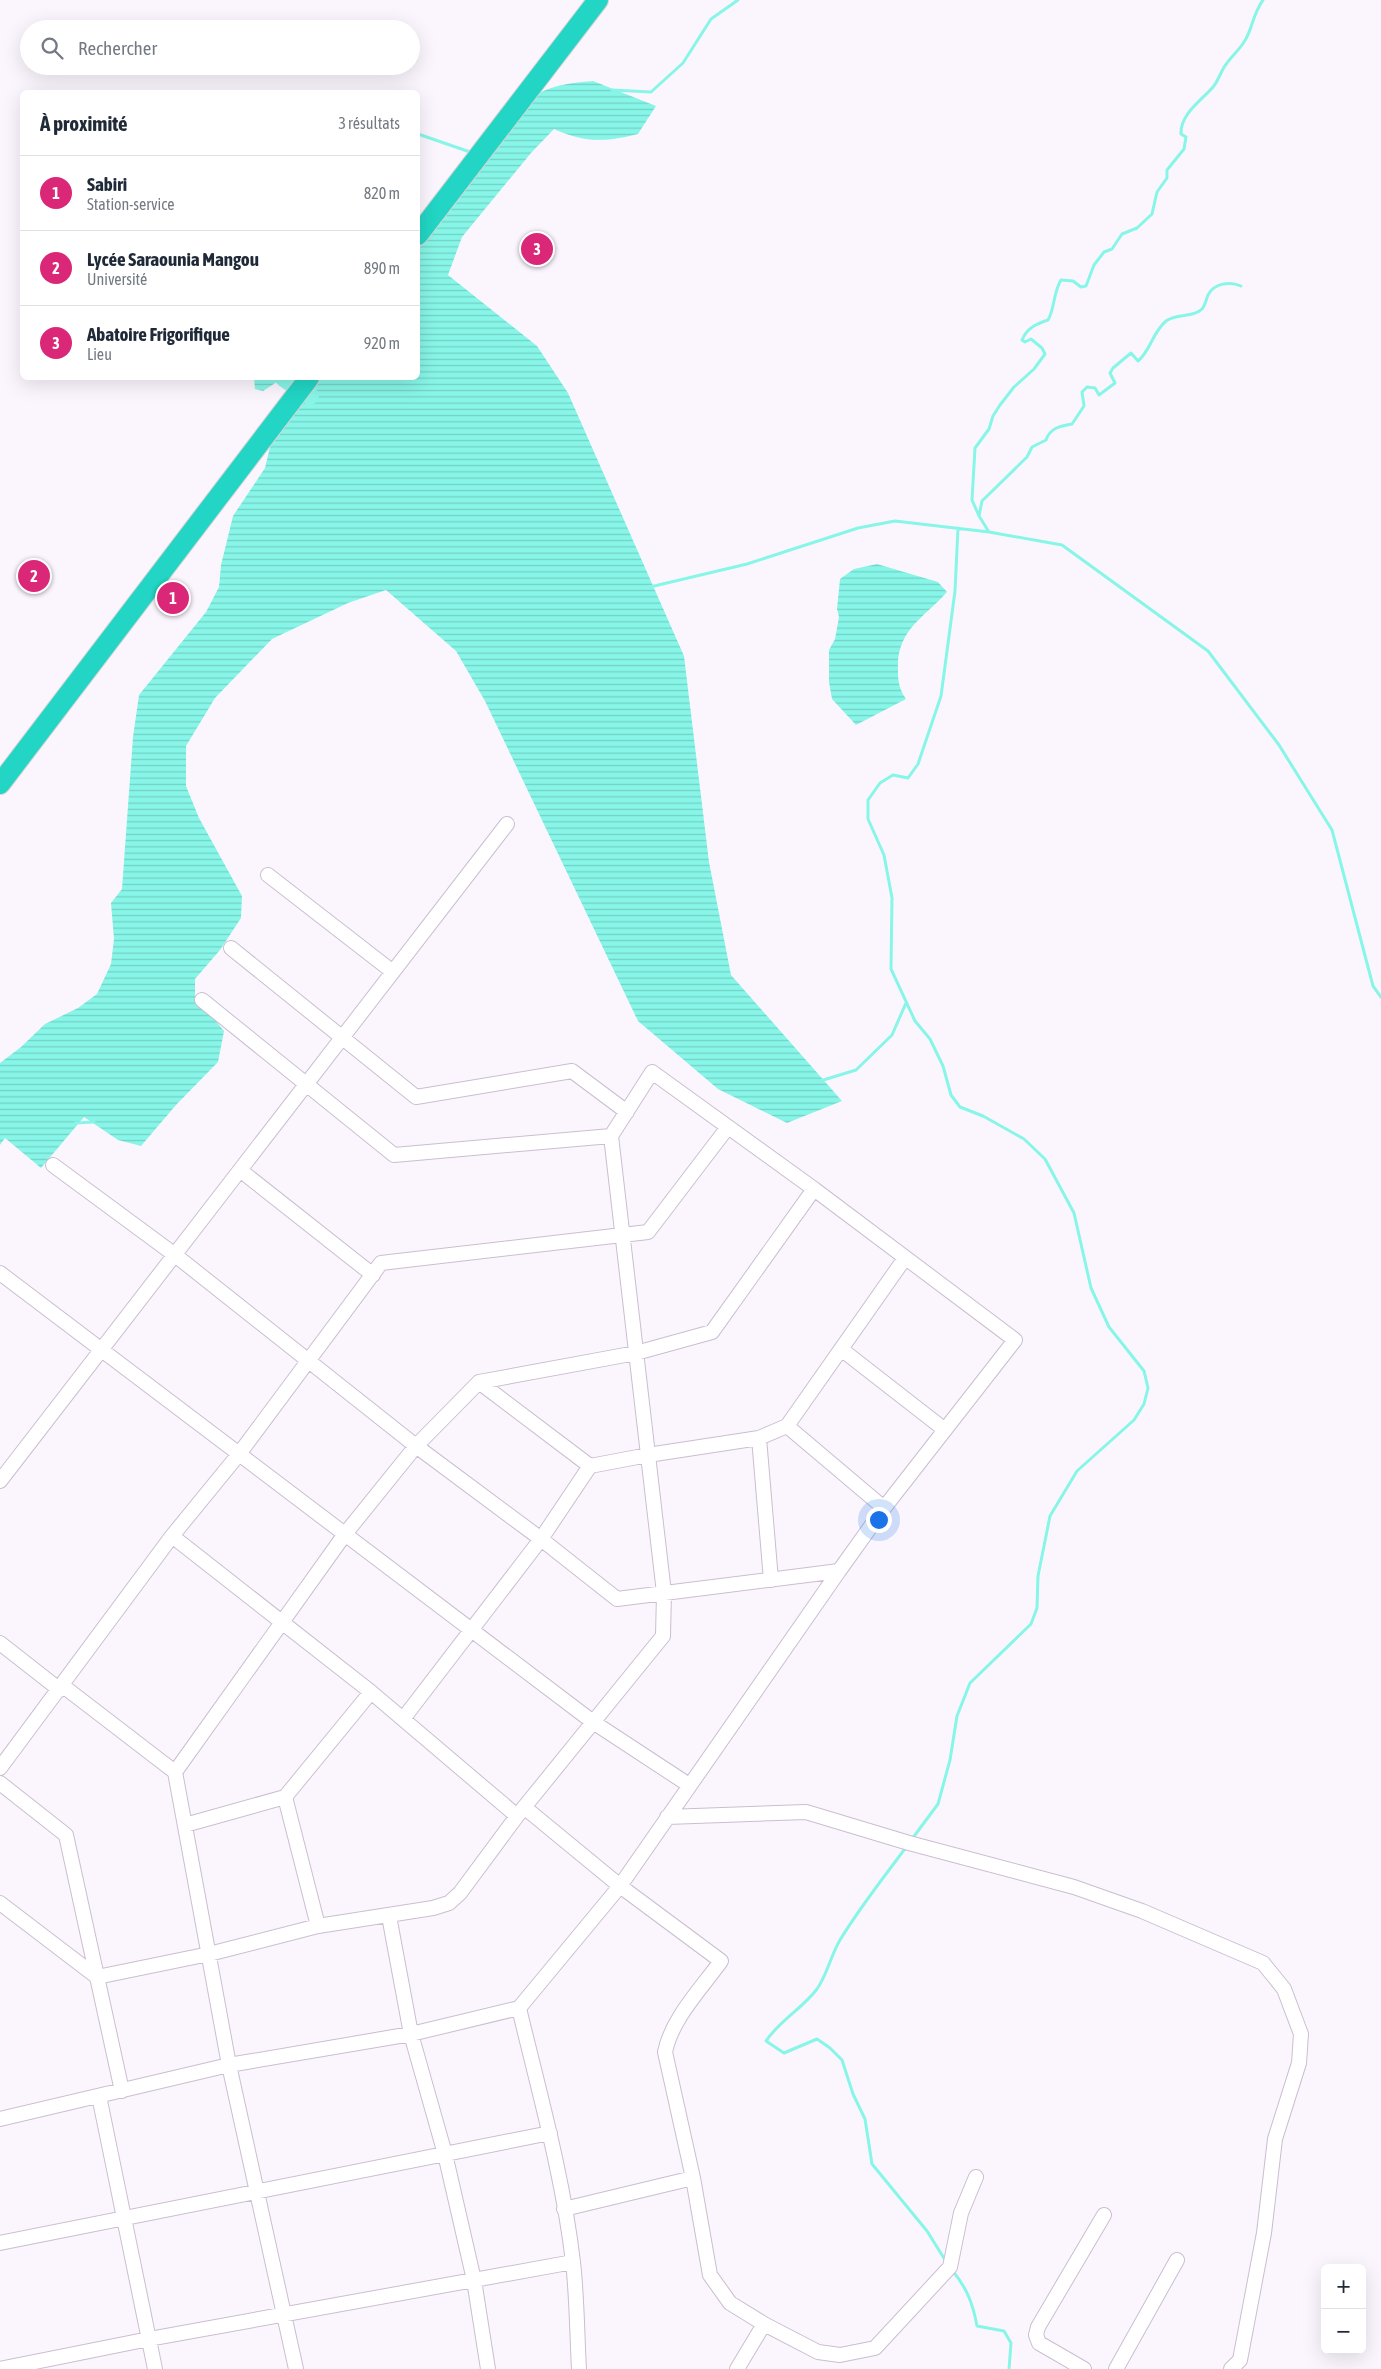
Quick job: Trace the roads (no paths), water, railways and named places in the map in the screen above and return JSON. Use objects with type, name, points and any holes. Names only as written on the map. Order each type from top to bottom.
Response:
[{"type":"highway","points":[[420,232],[598,0]]},
{"type":"highway","points":[[0,784],[307,380]]},
{"type":"street","points":[[0,1481],[507,824]]},
{"type":"street","points":[[268,875],[393,972]]},
{"type":"street","points":[[231,948],[416,1097],[572,1071],[627,1112]]},
{"type":"street","points":[[202,1000],[394,1155],[611,1136]]},
{"type":"street","points":[[0,1902],[97,1977],[209,1954],[318,1926],[389,1916],[449,1903],[460,1893],[521,1812],[663,1636],[664,1593],[611,1136],[652,1072],[814,1189],[1015,1340],[884,1508],[620,1886],[519,2008],[411,2034],[229,2065],[0,2119]]},
{"type":"street","points":[[0,1768],[172,1536],[239,1454],[381,1263],[648,1232],[728,1127]]},
{"type":"street","points":[[53,1166],[175,1255],[416,1446],[541,1539],[617,1599],[839,1571]]},
{"type":"street","points":[[240,1170],[373,1275]]},
{"type":"street","points":[[175,1772],[344,1534],[416,1446],[479,1382],[636,1353],[712,1332],[814,1189]]},
{"type":"street","points":[[403,1719],[541,1539],[590,1466],[648,1454],[759,1438],[787,1426],[905,1258]]},
{"type":"street","points":[[0,1273],[593,1722],[689,1785]]},
{"type":"street","points":[[841,1349],[945,1430]]},
{"type":"street","points":[[479,1382],[590,1466]]},
{"type":"street","points":[[787,1426],[884,1508]]},
{"type":"street","points":[[759,1438],[771,1580]]},
{"type":"street","points":[[172,1536],[521,1812],[722,1961],[676,2023],[668,2036],[665,2052],[693,2178],[710,2275],[730,2302],[764,2324],[818,2352],[840,2355],[875,2348],[950,2267],[961,2213],[976,2177]]},
{"type":"street","points":[[0,1643],[175,1772],[229,2065],[296,2369]]},
{"type":"street","points":[[185,1825],[285,1798],[371,1692]]},
{"type":"street","points":[[0,1783],[66,1835],[122,2090]]},
{"type":"street","points":[[285,1798],[318,1926]]},
{"type":"street","points":[[667,1817],[806,1812],[910,1843],[1074,1886],[1142,1911],[1263,1963],[1284,1988],[1301,2034],[1299,2063],[1275,2139],[1264,2233],[1240,2360],[1231,2369]]},
{"type":"street","points":[[389,1916],[411,2034],[445,2154],[474,2280],[488,2369]]},
{"type":"street","points":[[519,2008],[550,2133],[573,2262],[580,2369]]},
{"type":"street","points":[[99,2096],[155,2369]]},
{"type":"street","points":[[0,2242],[124,2219],[550,2133]]},
{"type":"street","points":[[564,2209],[693,2178]]},
{"type":"street","points":[[1084,2369],[1039,2343],[1036,2335],[1038,2327],[1104,2215]]},
{"type":"street","points":[[1116,2369],[1177,2260]]},
{"type":"street","points":[[0,2369],[149,2339],[573,2262]]},
{"type":"street","points":[[737,2369],[764,2324]]},
{"type":"waterway","points":[[612,90],[651,92],[683,63],[711,19],[738,0]]},
{"type":"waterway","points":[[979,516],[972,500],[975,448],[989,429],[993,416],[1000,405],[1014,387],[1034,369],[1045,354],[1042,348],[1031,339],[1025,342],[1022,340],[1026,332],[1032,327],[1048,320],[1061,280],[1073,281],[1081,287],[1086,286],[1094,265],[1104,252],[1112,249],[1122,234],[1137,228],[1152,214],[1157,192],[1167,178],[1167,170],[1184,149],[1186,137],[1181,134],[1184,120],[1192,108],[1213,87],[1225,66],[1244,42],[1263,0]]},
{"type":"waterway","points":[[420,135],[473,153]]},
{"type":"waterway","points":[[989,532],[979,516],[982,501],[1027,457],[1032,447],[1046,440],[1056,428],[1072,424],[1084,406],[1082,392],[1087,387],[1095,388],[1099,395],[1115,383],[1110,373],[1113,368],[1131,353],[1138,361],[1166,321],[1198,312],[1205,305],[1211,291],[1218,286],[1227,283],[1241,286]]},
{"type":"waterway","points":[[287,380],[310,396]]},
{"type":"waterway","points":[[650,587],[747,564],[858,528],[895,521],[989,532],[1062,545],[1208,651],[1279,745],[1332,830],[1373,986],[1381,997]]},
{"type":"waterway","points":[[912,1839],[938,1804],[950,1760],[957,1716],[970,1683],[1031,1624],[1037,1608],[1038,1576],[1050,1516],[1077,1471],[1134,1420],[1144,1404],[1148,1388],[1144,1371],[1109,1327],[1091,1288],[1074,1213],[1045,1159],[1024,1139],[983,1116],[960,1107],[951,1095],[943,1066],[930,1039],[915,1021],[891,969],[892,898],[884,855],[868,819],[868,800],[880,783],[893,775],[908,778],[918,764],[941,696],[955,591],[958,528]]},
{"type":"waterway","points":[[820,1081],[856,1070],[892,1035],[906,1003]]},
{"type":"waterway","points":[[75,1123],[94,1122]]},
{"type":"waterway","points":[[907,1846],[872,1892],[848,1928],[837,1946],[824,1978],[817,1989],[805,2003],[777,2027],[766,2041],[784,2053],[817,2039],[842,2060],[853,2094],[865,2119],[872,2164],[927,2231],[947,2263]]},
{"type":"waterway","points":[[952,2270],[969,2296],[977,2326],[1004,2331],[1011,2343],[1009,2369]]},
{"type":"place","name":"Abatoire Frigorifique","points":[[537,249]]},
{"type":"place","name":"Lycée Saraounia Mangou","points":[[34,576]]},
{"type":"place","name":"Sabiri","points":[[173,598]]}]
